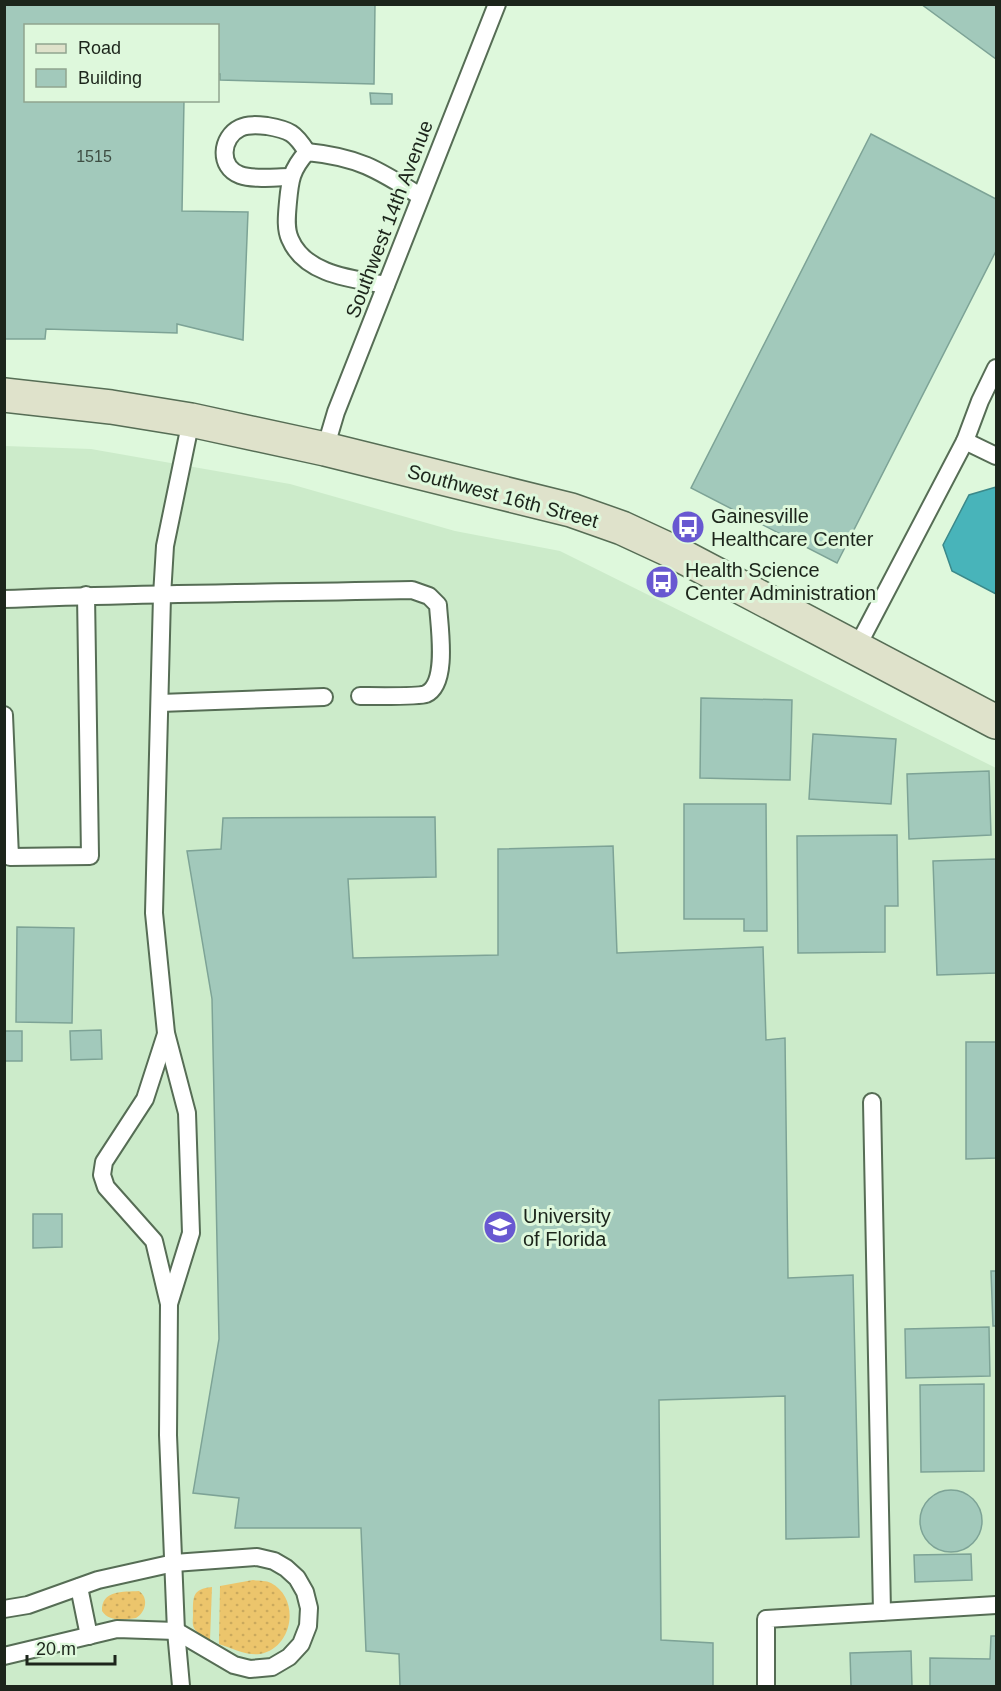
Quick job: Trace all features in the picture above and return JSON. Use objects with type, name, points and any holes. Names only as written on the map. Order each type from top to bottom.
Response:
[{"type":"street","name":"Southwest 16th Street","points":[[4,395],[111,407],[191,420],[325,449],[571,510],[622,528],[676,553],[856,649],[995,717]]},
{"type":"lane","name":"Southwest 14th Avenue","points":[[325,449],[336,412],[497,4]]},
{"type":"lane","points":[[290,177],[241,175],[233,171],[224,157],[228,137],[242,126],[273,127],[286,130],[296,136],[307,152],[346,157],[364,163],[420,196]]},
{"type":"lane","points":[[307,152],[296,164],[290,177],[287,220],[289,238],[298,252],[312,265],[330,272],[386,285]]},
{"type":"lane","points":[[856,649],[965,441],[980,401],[996,368]]},
{"type":"lane","points":[[169,1304],[191,1233],[187,1113],[166,1034],[154,913],[165,546],[191,420]]},
{"type":"lane","points":[[965,441],[996,456]]},
{"type":"lane","points":[[4,599],[87,595],[162,596],[412,590],[429,596],[438,605],[440,672],[436,685],[426,694],[360,696]]},
{"type":"lane","points":[[4,715],[10,857],[90,856],[87,595]]},
{"type":"lane","points":[[160,703],[324,697]]},
{"type":"lane","points":[[166,1034],[145,1100],[104,1162],[102,1175],[106,1187],[154,1242],[169,1304],[168,1436],[176,1631],[181,1686]]},
{"type":"lane","points":[[872,1102],[882,1612]]},
{"type":"lane","points":[[4,1609],[28,1605],[98,1580],[174,1563],[257,1557],[274,1561],[297,1578],[305,1592],[309,1608],[308,1626],[301,1644],[289,1657],[272,1667],[250,1669],[234,1665],[176,1631],[117,1629],[4,1656]]},
{"type":"lane","points":[[79,1587],[89,1636]]},
{"type":"lane","points":[[766,1686],[766,1619],[996,1605]]},
{"type":"shaded area","name":"University of Florida","points":[[5,446],[91,449],[290,484],[455,531],[560,551],[996,768],[996,1686],[5,1686]]},
{"type":"shaded area","points":[[253,1580],[269,1582],[280,1590],[287,1600],[289,1611],[286,1633],[280,1643],[260,1654],[250,1654],[219,1644],[220,1586]]},
{"type":"shaded area","points":[[212,1587],[210,1640],[194,1628],[193,1603],[197,1592]]},
{"type":"shaded area","points":[[139,1591],[144,1597],[145,1605],[136,1618],[113,1619],[102,1611],[105,1599],[109,1596],[120,1592]]},
{"type":"water","points":[[996,487],[996,594],[952,571],[943,545],[969,495]]},
{"type":"building","points":[[4,4],[375,4],[374,84],[220,80],[219,24],[24,24],[24,102],[184,102],[182,211],[248,212],[243,340],[177,324],[177,333],[46,329],[45,339],[4,339]]},
{"type":"building","points":[[921,4],[996,4],[996,59]]},
{"type":"building","points":[[370,93],[392,94],[392,104],[371,104]]},
{"type":"building","points":[[871,134],[996,199],[996,251],[837,563],[691,488]]},
{"type":"building","points":[[701,698],[792,700],[790,780],[700,778]]},
{"type":"building","points":[[813,734],[896,739],[891,804],[809,799]]},
{"type":"building","points":[[989,771],[991,835],[909,839],[907,774]]},
{"type":"building","points":[[684,804],[766,804],[767,931],[744,931],[744,919],[684,919]]},
{"type":"building","points":[[435,817],[436,877],[348,879],[353,958],[498,955],[498,849],[613,846],[617,953],[763,947],[766,1040],[785,1038],[788,1278],[853,1275],[859,1537],[786,1539],[785,1396],[659,1400],[661,1640],[713,1643],[713,1686],[400,1686],[399,1654],[366,1651],[361,1528],[235,1528],[239,1498],[193,1493],[219,1339],[212,999],[187,851],[221,849],[223,818]]},
{"type":"building","points":[[897,835],[898,906],[885,906],[885,952],[798,953],[797,836]]},
{"type":"building","points":[[996,859],[996,973],[937,975],[933,861]]},
{"type":"building","points":[[17,927],[74,928],[72,1023],[16,1022]]},
{"type":"building","points":[[101,1030],[102,1059],[71,1060],[70,1031]]},
{"type":"building","points":[[4,1031],[22,1031],[22,1061],[4,1061]]},
{"type":"building","points":[[966,1042],[996,1042],[996,1158],[966,1159]]},
{"type":"building","points":[[33,1214],[62,1214],[62,1247],[33,1248]]},
{"type":"building","points":[[991,1271],[996,1271],[996,1326],[993,1326]]},
{"type":"building","points":[[989,1327],[990,1376],[906,1378],[905,1329]]},
{"type":"building","points":[[984,1384],[984,1471],[921,1472],[920,1385]]},
{"type":"building","points":[[945,1490],[957,1490],[973,1499],[980,1509],[982,1521],[980,1533],[973,1543],[957,1552],[945,1552],[934,1547],[925,1538],[920,1527],[920,1515],[925,1504],[934,1495]]},
{"type":"building","points":[[971,1554],[972,1580],[915,1582],[914,1555]]},
{"type":"building","points":[[991,1636],[996,1636],[996,1686],[930,1686],[930,1658],[990,1659]]},
{"type":"building","points":[[911,1651],[912,1686],[851,1686],[850,1653]]},
{"type":"place","name":"Gainesville Healthcare Center","points":[[688,527]]},
{"type":"place","name":"Health Science Center Administration","points":[[662,582]]},
{"type":"place","name":"University of Florida","points":[[500,1227]]}]
